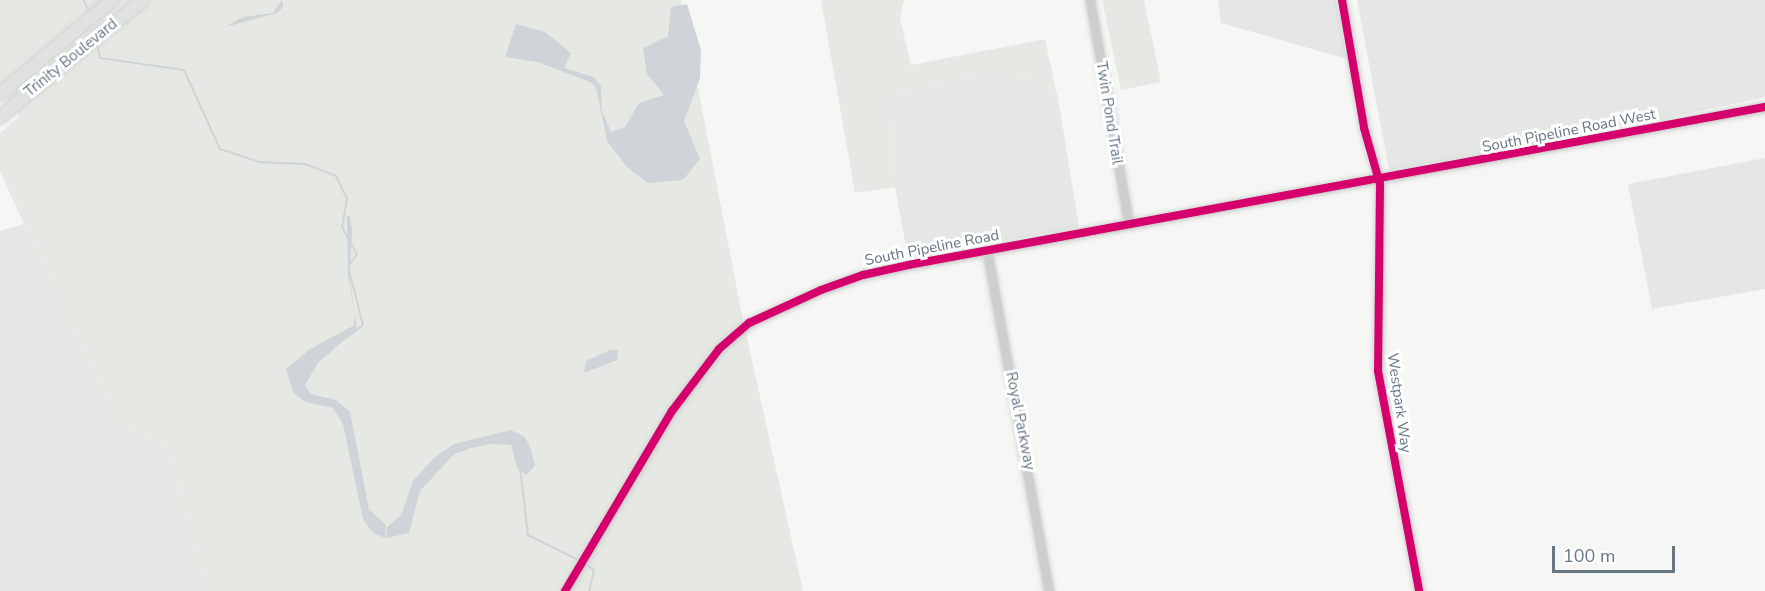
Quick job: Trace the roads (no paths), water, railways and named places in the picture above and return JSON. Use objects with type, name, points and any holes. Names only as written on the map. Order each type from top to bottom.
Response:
[{"type":"main road","name":"Trinity Boulevard","points":[[3,92],[112,0]]},
{"type":"main road","name":"Trinity Boulevard","points":[[0,117],[143,0]]},
{"type":"street","name":"Twin Pond Trail","points":[[1090,0],[1129,225]]},
{"type":"street","name":"Westpark Way","points":[[1342,0],[1364,128],[1378,180],[1378,371],[1419,591]]},
{"type":"street","name":"South Pipeline Road West","points":[[1378,180],[1765,107]]},
{"type":"street","name":"South Pipeline Road","points":[[567,587],[672,411],[718,349],[750,322],[863,275],[1378,180]]},
{"type":"street","name":"Royal Parkway","points":[[987,251],[1049,591]]},
{"type":"waterway","points":[[84,0],[89,13]]},
{"type":"waterway","points":[[97,45],[100,58],[184,70],[220,149],[259,162],[305,164],[336,176],[347,199],[342,227],[357,254],[351,263]]},
{"type":"waterway","points":[[346,338],[363,325],[350,274]]},
{"type":"waterway","points":[[454,453],[466,449]]},
{"type":"waterway","points":[[520,468],[528,535],[580,561]]},
{"type":"waterway","points":[[585,564],[594,570],[589,591]]}]
